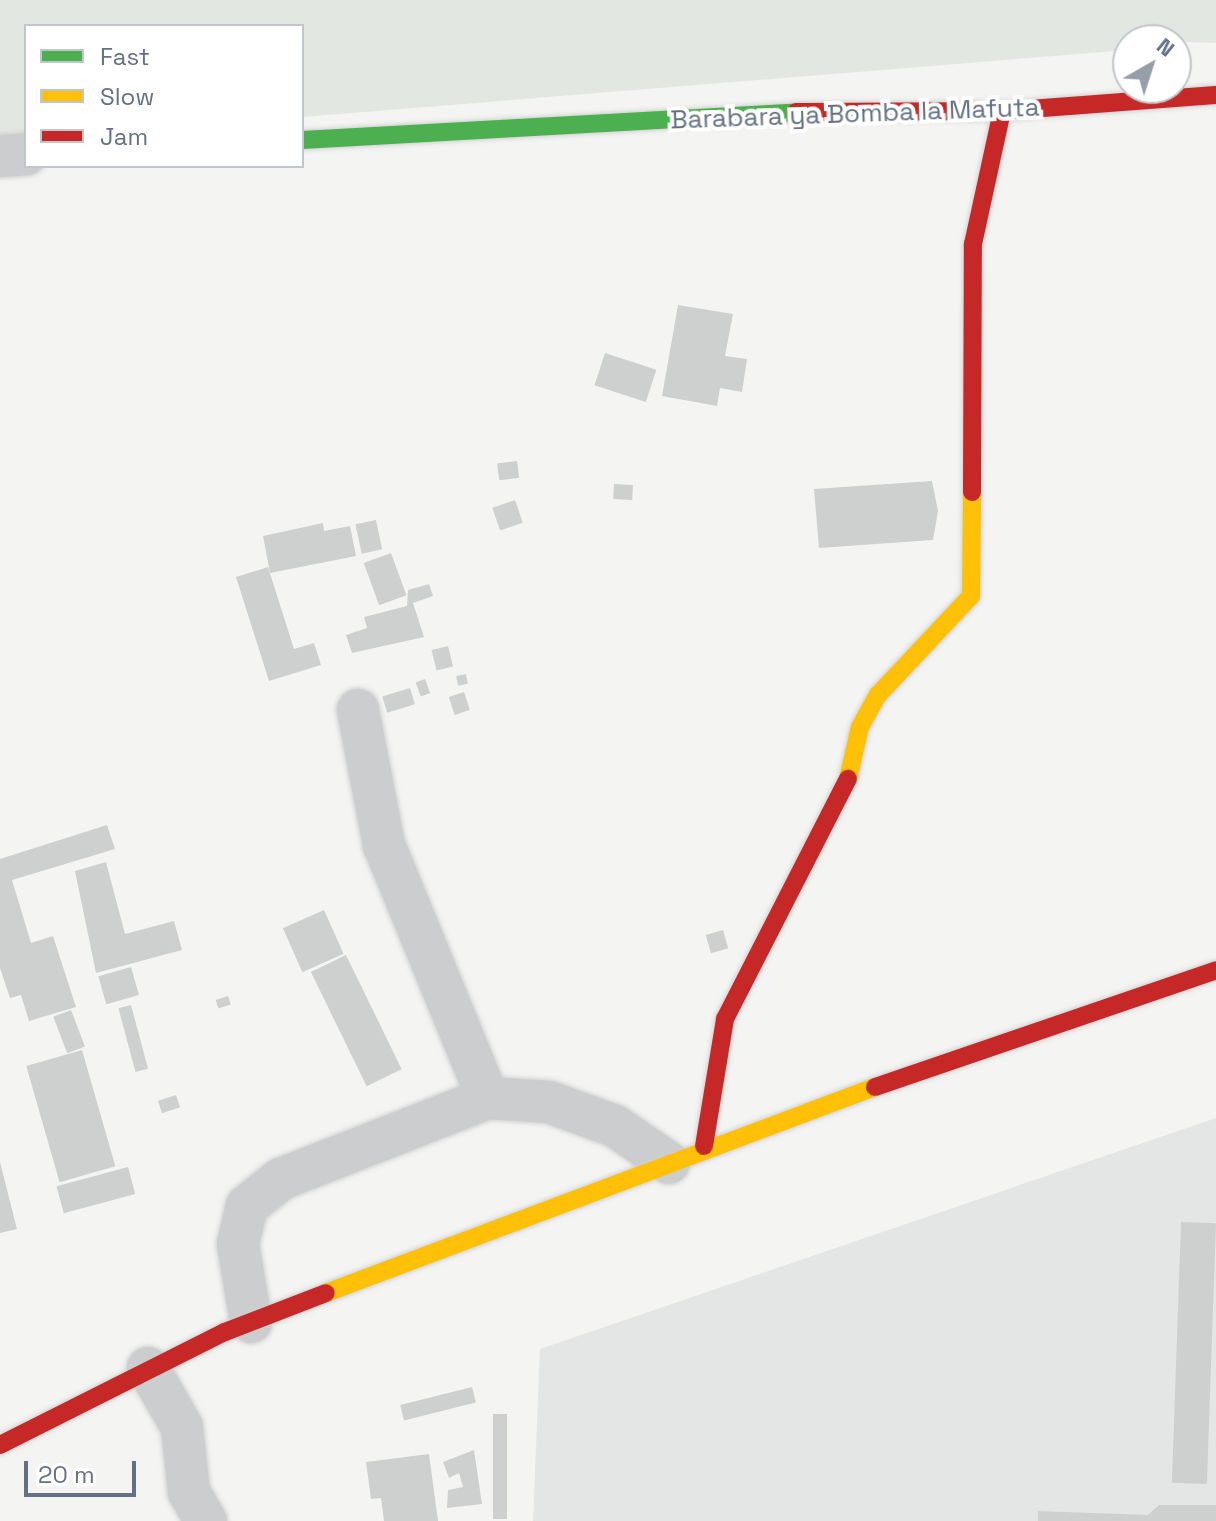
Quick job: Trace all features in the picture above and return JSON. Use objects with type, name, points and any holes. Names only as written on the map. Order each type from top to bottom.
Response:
[{"type":"main road","name":"Barabara ya Bomba la Mafuta","points":[[304,140],[723,113],[1002,111],[1216,95]]},
{"type":"main road","points":[[687,1154],[725,1019],[844,796],[860,727],[878,695],[971,596],[973,244],[1002,111]]},
{"type":"main road","points":[[0,1445],[148,1368],[251,1322],[687,1154],[1216,970]]},
{"type":"street","points":[[0,156],[24,154]]},
{"type":"street","points":[[358,710],[384,845],[488,1098]]},
{"type":"street","points":[[251,1322],[238,1244],[247,1206],[281,1179],[488,1098],[549,1102],[687,1154]]},
{"type":"street","points":[[148,1368],[182,1427],[189,1492],[206,1521]]},
{"type":"shaded area","points":[[0,0],[1216,0],[1216,43],[1192,42],[1192,24],[1112,24],[1112,51],[304,117],[304,24],[24,24],[24,139],[0,141]]},
{"type":"shaded area","points":[[1216,1118],[1216,1521],[533,1521],[540,1349]]},
{"type":"building","points":[[678,305],[733,314],[725,356],[747,359],[742,392],[720,388],[717,406],[662,396]]},
{"type":"building","points":[[605,353],[656,370],[646,402],[594,385]]},
{"type":"building","points":[[517,461],[519,478],[499,480],[497,463]]},
{"type":"building","points":[[932,481],[938,511],[933,540],[819,548],[814,489]]},
{"type":"building","points":[[614,484],[633,485],[632,500],[613,499]]},
{"type":"building","points":[[515,500],[523,523],[500,531],[492,508]]},
{"type":"building","points":[[376,520],[382,549],[362,554],[355,524]]},
{"type":"building","points":[[323,523],[324,531],[350,526],[356,556],[270,573],[263,536]]},
{"type":"building","points":[[391,553],[406,595],[379,605],[364,563]]},
{"type":"building","points":[[268,567],[294,649],[314,643],[321,665],[269,681],[236,577]]},
{"type":"building","points":[[429,584],[433,596],[413,603],[424,637],[352,653],[346,635],[367,628],[364,617],[407,606],[408,590]]},
{"type":"building","points":[[448,646],[453,666],[437,670],[432,650]]},
{"type":"building","points":[[466,674],[468,684],[458,686],[456,676]]},
{"type":"building","points":[[425,679],[430,693],[421,697],[416,682]]},
{"type":"building","points":[[410,688],[415,704],[387,713],[382,696]]},
{"type":"building","points":[[464,692],[470,710],[455,715],[449,697]]},
{"type":"building","points":[[107,825],[115,849],[12,880],[31,943],[53,936],[76,1007],[29,1021],[21,995],[10,998],[0,968],[0,859]]},
{"type":"building","points":[[106,862],[125,934],[174,921],[182,950],[96,973],[75,871]]},
{"type":"building","points":[[324,910],[344,954],[302,972],[283,928]]},
{"type":"building","points":[[723,930],[728,948],[711,953],[706,935]]},
{"type":"building","points":[[346,955],[402,1069],[367,1086],[311,972]]},
{"type":"building","points":[[131,967],[139,995],[106,1004],[98,976]]},
{"type":"building","points":[[228,996],[231,1005],[218,1009],[216,1000]]},
{"type":"building","points":[[131,1005],[148,1069],[136,1072],[118,1008]]},
{"type":"building","points":[[71,1010],[85,1046],[67,1053],[53,1017]]},
{"type":"building","points":[[82,1050],[115,1166],[60,1182],[26,1066]]},
{"type":"building","points":[[176,1095],[180,1107],[162,1113],[158,1101]]},
{"type":"building","points":[[0,1162],[17,1229],[0,1233]]},
{"type":"building","points":[[128,1167],[135,1194],[64,1213],[57,1186]]},
{"type":"building","points":[[1181,1222],[1216,1223],[1207,1484],[1172,1483]]},
{"type":"building","points":[[472,1387],[476,1403],[404,1420],[400,1405]]},
{"type":"building","points":[[493,1414],[507,1414],[507,1519],[493,1519]]},
{"type":"building","points":[[474,1450],[482,1504],[447,1508],[448,1490],[463,1487],[459,1473],[449,1478],[443,1462]]},
{"type":"building","points":[[429,1454],[438,1521],[384,1521],[381,1498],[371,1499],[366,1462]]},
{"type":"building","points":[[1159,1505],[1216,1505],[1216,1521],[1038,1521],[1038,1511],[1148,1515]]},
{"type":"traffic: fast","points":[[304,140],[796,112]]},
{"type":"traffic: slow","points":[[848,779],[860,727],[878,695],[971,596],[972,492]]},
{"type":"traffic: slow","points":[[326,1293],[875,1087]]},
{"type":"traffic: jam","points":[[796,112],[1002,111],[1216,95]]},
{"type":"traffic: jam","points":[[972,492],[973,244],[1002,111]]},
{"type":"traffic: jam","points":[[704,1146],[725,1019],[848,779]]},
{"type":"traffic: jam","points":[[875,1087],[1216,970]]},
{"type":"traffic: jam","points":[[0,1445],[225,1332],[326,1293]]}]
